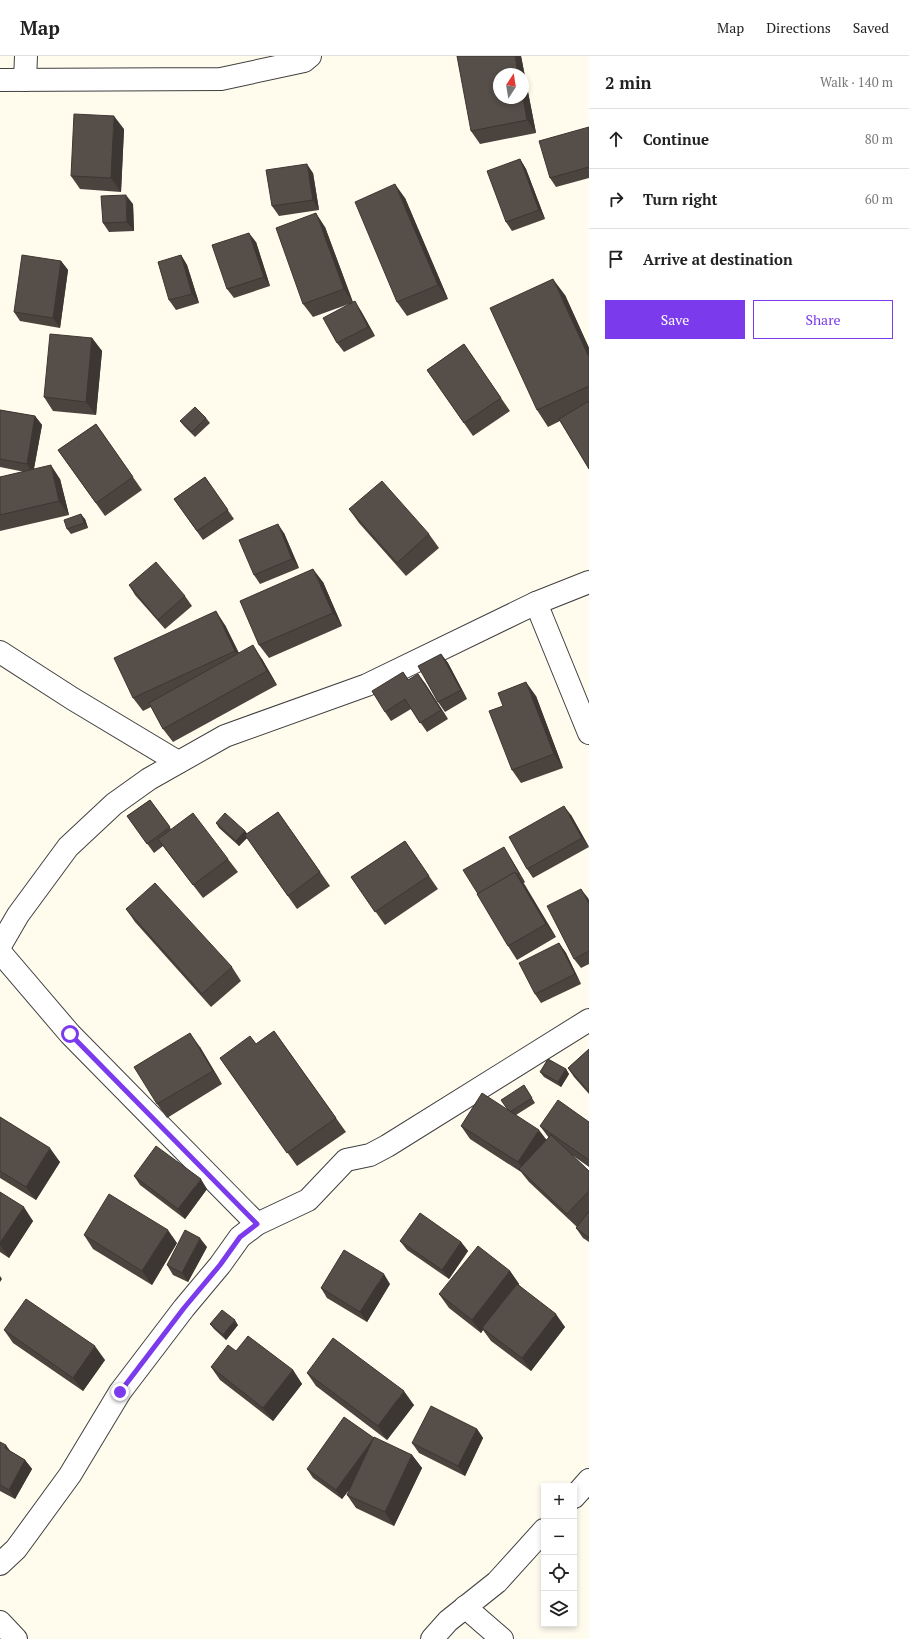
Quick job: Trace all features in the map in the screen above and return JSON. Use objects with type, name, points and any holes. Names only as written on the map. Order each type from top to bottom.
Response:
[{"type":"street","points":[[25,80],[26,56]]},
{"type":"street","points":[[0,80],[221,79],[304,61],[310,56]]},
{"type":"street","points":[[0,946],[18,915],[68,847],[114,804],[149,779],[225,736],[367,685],[536,603],[589,582]]},
{"type":"street","points":[[536,603],[589,733]]},
{"type":"street","points":[[0,652],[73,699],[178,762]]},
{"type":"street","points":[[0,952],[70,1034],[257,1224]]},
{"type":"street","points":[[0,1564],[16,1549],[70,1475],[120,1392],[184,1308],[220,1265],[240,1237],[257,1224],[308,1200],[346,1160],[370,1155],[387,1146],[589,1020]]},
{"type":"street","points":[[577,1494],[589,1480]]},
{"type":"street","points":[[432,1639],[448,1621],[497,1582],[541,1533]]},
{"type":"street","points":[[465,1607],[502,1639]]},
{"type":"street","points":[[0,1622],[16,1639]]},
{"type":"building","points":[[457,56],[515,56],[517,68],[493,68],[493,104],[524,104],[527,120],[471,131]]},
{"type":"building","points":[[74,114],[114,116],[111,178],[71,176]]},
{"type":"building","points":[[589,127],[589,167],[550,178],[539,141]]},
{"type":"building","points":[[520,159],[539,210],[506,222],[487,171]]},
{"type":"building","points":[[307,164],[313,200],[272,206],[266,170]]},
{"type":"building","points":[[395,184],[438,285],[397,302],[355,202]]},
{"type":"building","points":[[126,195],[127,222],[103,223],[101,196]]},
{"type":"building","points":[[316,213],[344,289],[303,304],[276,228]]},
{"type":"building","points":[[249,233],[264,277],[227,289],[212,245]]},
{"type":"building","points":[[22,255],[61,261],[53,318],[14,312]]},
{"type":"building","points":[[181,255],[192,294],[169,300],[158,262]]},
{"type":"building","points":[[553,279],[589,357],[589,386],[537,410],[490,308]]},
{"type":"building","points":[[355,301],[368,327],[337,343],[323,318]]},
{"type":"building","points":[[50,334],[92,338],[86,402],[44,397]]},
{"type":"building","points":[[464,344],[501,398],[464,423],[427,370]]},
{"type":"building","points":[[589,401],[589,469],[559,419]]},
{"type":"building","points":[[195,407],[206,418],[192,432],[180,421]]},
{"type":"building","points":[[0,410],[35,416],[27,464],[0,459]]},
{"type":"building","points":[[96,424],[133,477],[96,503],[58,450]]},
{"type":"building","points":[[51,465],[59,501],[0,515],[0,477]]},
{"type":"building","points":[[205,477],[228,510],[197,531],[174,499]]},
{"type":"building","points":[[382,481],[429,534],[397,563],[349,509]]},
{"type":"building","points":[[81,514],[84,523],[67,529],[64,520]]},
{"type":"building","points":[[278,524],[292,559],[254,575],[239,540]]},
{"type":"building","points":[[156,562],[185,596],[158,620],[129,585]]},
{"type":"building","points":[[313,569],[333,613],[259,645],[240,601]]},
{"type":"building","points":[[216,611],[235,651],[133,698],[114,658]]},
{"type":"building","points":[[253,645],[267,671],[163,729],[149,703]]},
{"type":"building","points":[[441,654],[461,690],[438,702],[418,666]]},
{"type":"building","points":[[403,672],[408,680],[418,674],[441,710],[420,723],[405,699],[385,712],[372,691]]},
{"type":"building","points":[[526,682],[554,754],[512,770],[489,711],[503,706],[498,693]]},
{"type":"building","points":[[150,800],[170,827],[147,844],[127,816]]},
{"type":"building","points":[[564,806],[582,838],[527,869],[509,837]]},
{"type":"building","points":[[278,812],[320,872],[288,896],[245,835]]},
{"type":"building","points":[[193,813],[228,859],[193,885],[158,839]]},
{"type":"building","points":[[225,813],[245,831],[236,841],[216,823]]},
{"type":"building","points":[[405,841],[429,876],[375,912],[351,877]]},
{"type":"building","points":[[504,847],[519,873],[517,874],[515,872],[478,894],[463,870]]},
{"type":"building","points":[[515,872],[546,924],[508,946],[477,894]]},
{"type":"building","points":[[155,883],[232,967],[202,994],[126,909]]},
{"type":"building","points":[[581,889],[589,904],[589,951],[574,959],[547,906]]},
{"type":"building","points":[[559,943],[575,974],[535,994],[519,963]]},
{"type":"building","points":[[274,1031],[336,1118],[287,1153],[220,1058],[250,1036],[256,1044]]},
{"type":"building","points":[[190,1033],[213,1071],[157,1104],[134,1067]]},
{"type":"building","points":[[589,1049],[589,1092],[568,1068]]},
{"type":"building","points":[[548,1059],[566,1069],[558,1082],[540,1072]]},
{"type":"building","points":[[524,1085],[532,1098],[510,1112],[501,1100]]},
{"type":"building","points":[[482,1093],[539,1130],[518,1162],[461,1126]]},
{"type":"building","points":[[558,1100],[589,1122],[589,1160],[540,1126]]},
{"type":"building","points":[[0,1117],[50,1148],[26,1187],[0,1171]]},
{"type":"building","points":[[551,1135],[589,1171],[589,1191],[567,1214],[519,1169]]},
{"type":"building","points":[[156,1146],[201,1179],[178,1209],[134,1176]]},
{"type":"building","points":[[0,1192],[24,1207],[0,1243]]},
{"type":"building","points":[[109,1194],[168,1230],[142,1271],[84,1235]]},
{"type":"building","points":[[589,1211],[589,1238],[576,1228]]},
{"type":"building","points":[[420,1213],[461,1242],[442,1270],[400,1241]]},
{"type":"building","points":[[185,1230],[200,1238],[182,1273],[167,1265]]},
{"type":"building","points":[[478,1246],[510,1271],[472,1320],[439,1294]]},
{"type":"building","points":[[344,1250],[384,1274],[360,1312],[321,1288]]},
{"type":"building","points":[[517,1284],[556,1314],[522,1358],[482,1328]]},
{"type":"building","points":[[26,1299],[95,1346],[73,1378],[4,1330]]},
{"type":"building","points":[[222,1310],[235,1320],[223,1335],[210,1324]]},
{"type":"building","points":[[248,1336],[293,1370],[263,1408],[211,1367],[228,1345],[236,1351]]},
{"type":"building","points":[[333,1338],[404,1391],[378,1426],[307,1373]]},
{"type":"building","points":[[431,1406],[477,1429],[458,1466],[412,1443]]},
{"type":"building","points":[[344,1417],[374,1438],[336,1490],[307,1469]]},
{"type":"building","points":[[374,1437],[412,1455],[385,1512],[347,1495]]},
{"type":"building","points":[[0,1442],[6,1445],[5,1448],[25,1460],[9,1490],[0,1485]]},
{"type":"route","points":[[70,1034],[257,1224],[240,1237],[220,1265],[184,1308],[120,1392]]}]
